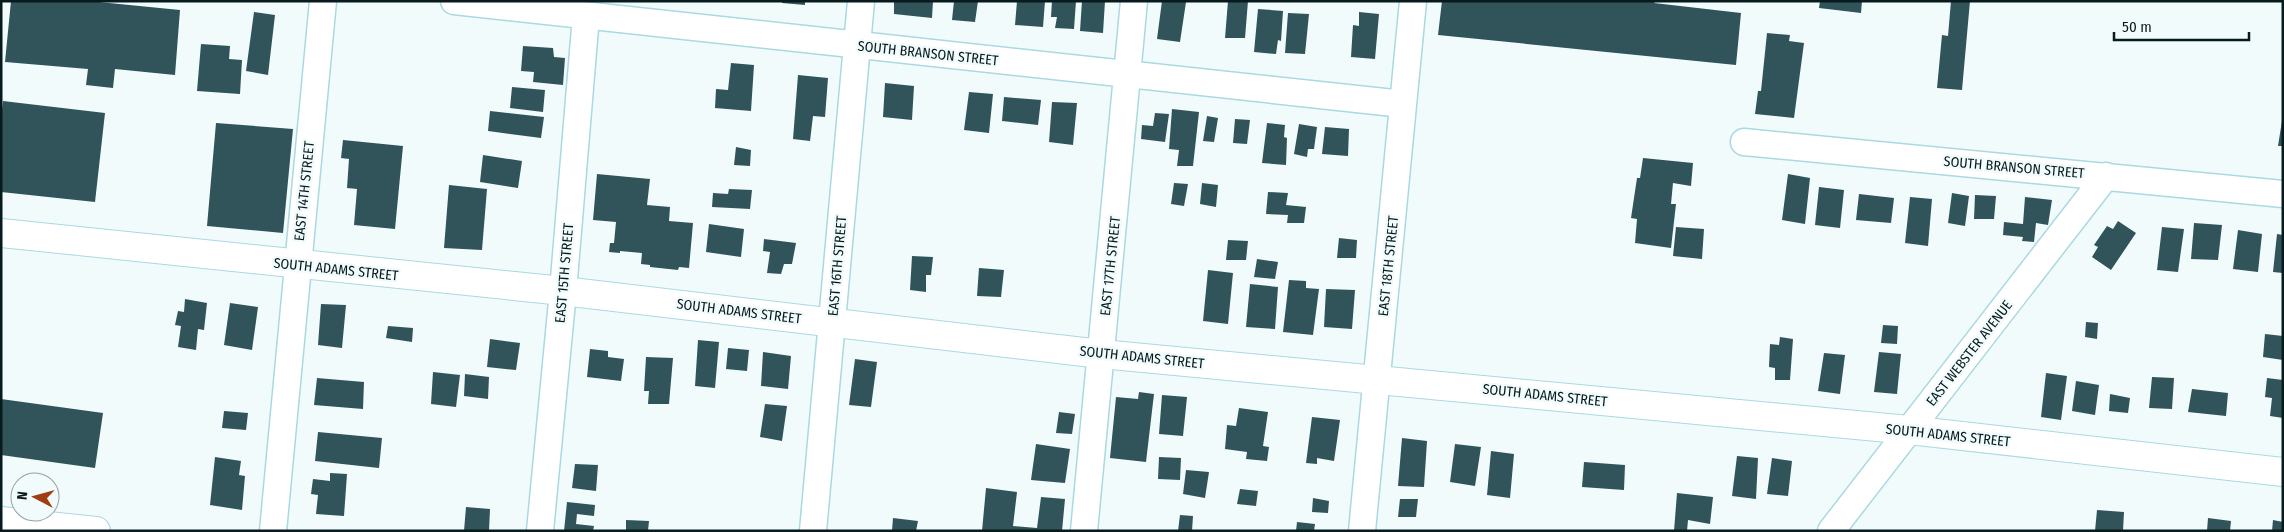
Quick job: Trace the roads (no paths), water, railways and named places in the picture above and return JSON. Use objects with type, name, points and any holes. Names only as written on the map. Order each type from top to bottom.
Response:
[{"type":"main road","name":"SOUTH ADAMS STREET","points":[[1,233],[297,265],[563,290],[1101,354],[1909,430],[2283,472]]},
{"type":"main road","points":[[9,525],[96,531]]},
{"type":"street","name":"EAST 14TH STREET","points":[[273,531],[322,1]]},
{"type":"street","name":"SOUTH BRANSON STREET","points":[[454,1],[1403,104]]},
{"type":"street","name":"EAST 16TH STREET","points":[[813,531],[861,1]]},
{"type":"street","name":"EAST 17TH STREET","points":[[1084,531],[1134,1]]},
{"type":"street","name":"EAST 18TH STREET","points":[[1362,531],[1413,1]]},
{"type":"street","name":"EAST 15TH STREET","points":[[540,531],[586,16]]},
{"type":"street","name":"SOUTH BRANSON STREET","points":[[1744,142],[2283,194]]},
{"type":"street","name":"EAST WEBSTER AVENUE","points":[[1831,531],[2106,176]]}]
